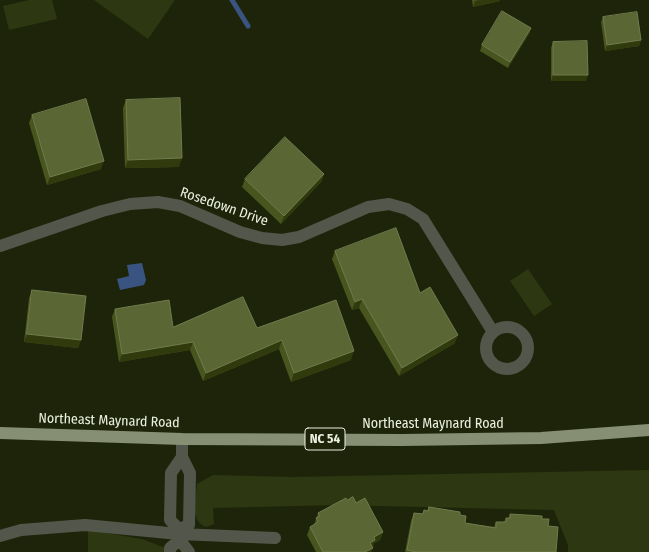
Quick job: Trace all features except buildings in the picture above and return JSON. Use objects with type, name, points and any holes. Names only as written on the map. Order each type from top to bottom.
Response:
[{"type":"main road","name":"Northeast Maynard Road","points":[[0,433],[182,439],[541,438],[649,430]]},
{"type":"street","name":"Rosedown Drive","points":[[0,246],[102,211],[130,204],[158,202],[180,206],[240,232],[262,238],[282,240],[299,237],[368,207],[389,204],[407,209],[423,219],[493,332]]},
{"type":"street","points":[[170,552],[170,548],[180,534],[189,525],[190,473],[182,457],[182,439]]},
{"type":"street","points":[[182,457],[171,473],[170,520],[180,534],[189,552]]},
{"type":"street","points":[[0,536],[21,530],[85,525],[180,534],[275,538]]},
{"type":"green space","points":[[29,0],[52,0],[57,19],[9,30],[3,6]]},
{"type":"green space","points":[[94,0],[175,0],[148,39]]},
{"type":"green space","points":[[528,269],[552,304],[534,316],[510,281]]},
{"type":"green space","points":[[649,470],[649,552],[568,552],[568,545],[554,510],[337,505],[213,508],[214,524],[206,527],[201,524],[195,514],[197,484],[213,475],[292,477]]},
{"type":"green space","points":[[88,530],[142,539],[168,549],[168,552],[88,552]]},
{"type":"water","points":[[142,263],[146,280],[144,285],[120,290],[117,279],[129,276],[127,265]]},
{"type":"waterway","points":[[232,0],[248,26]]}]
